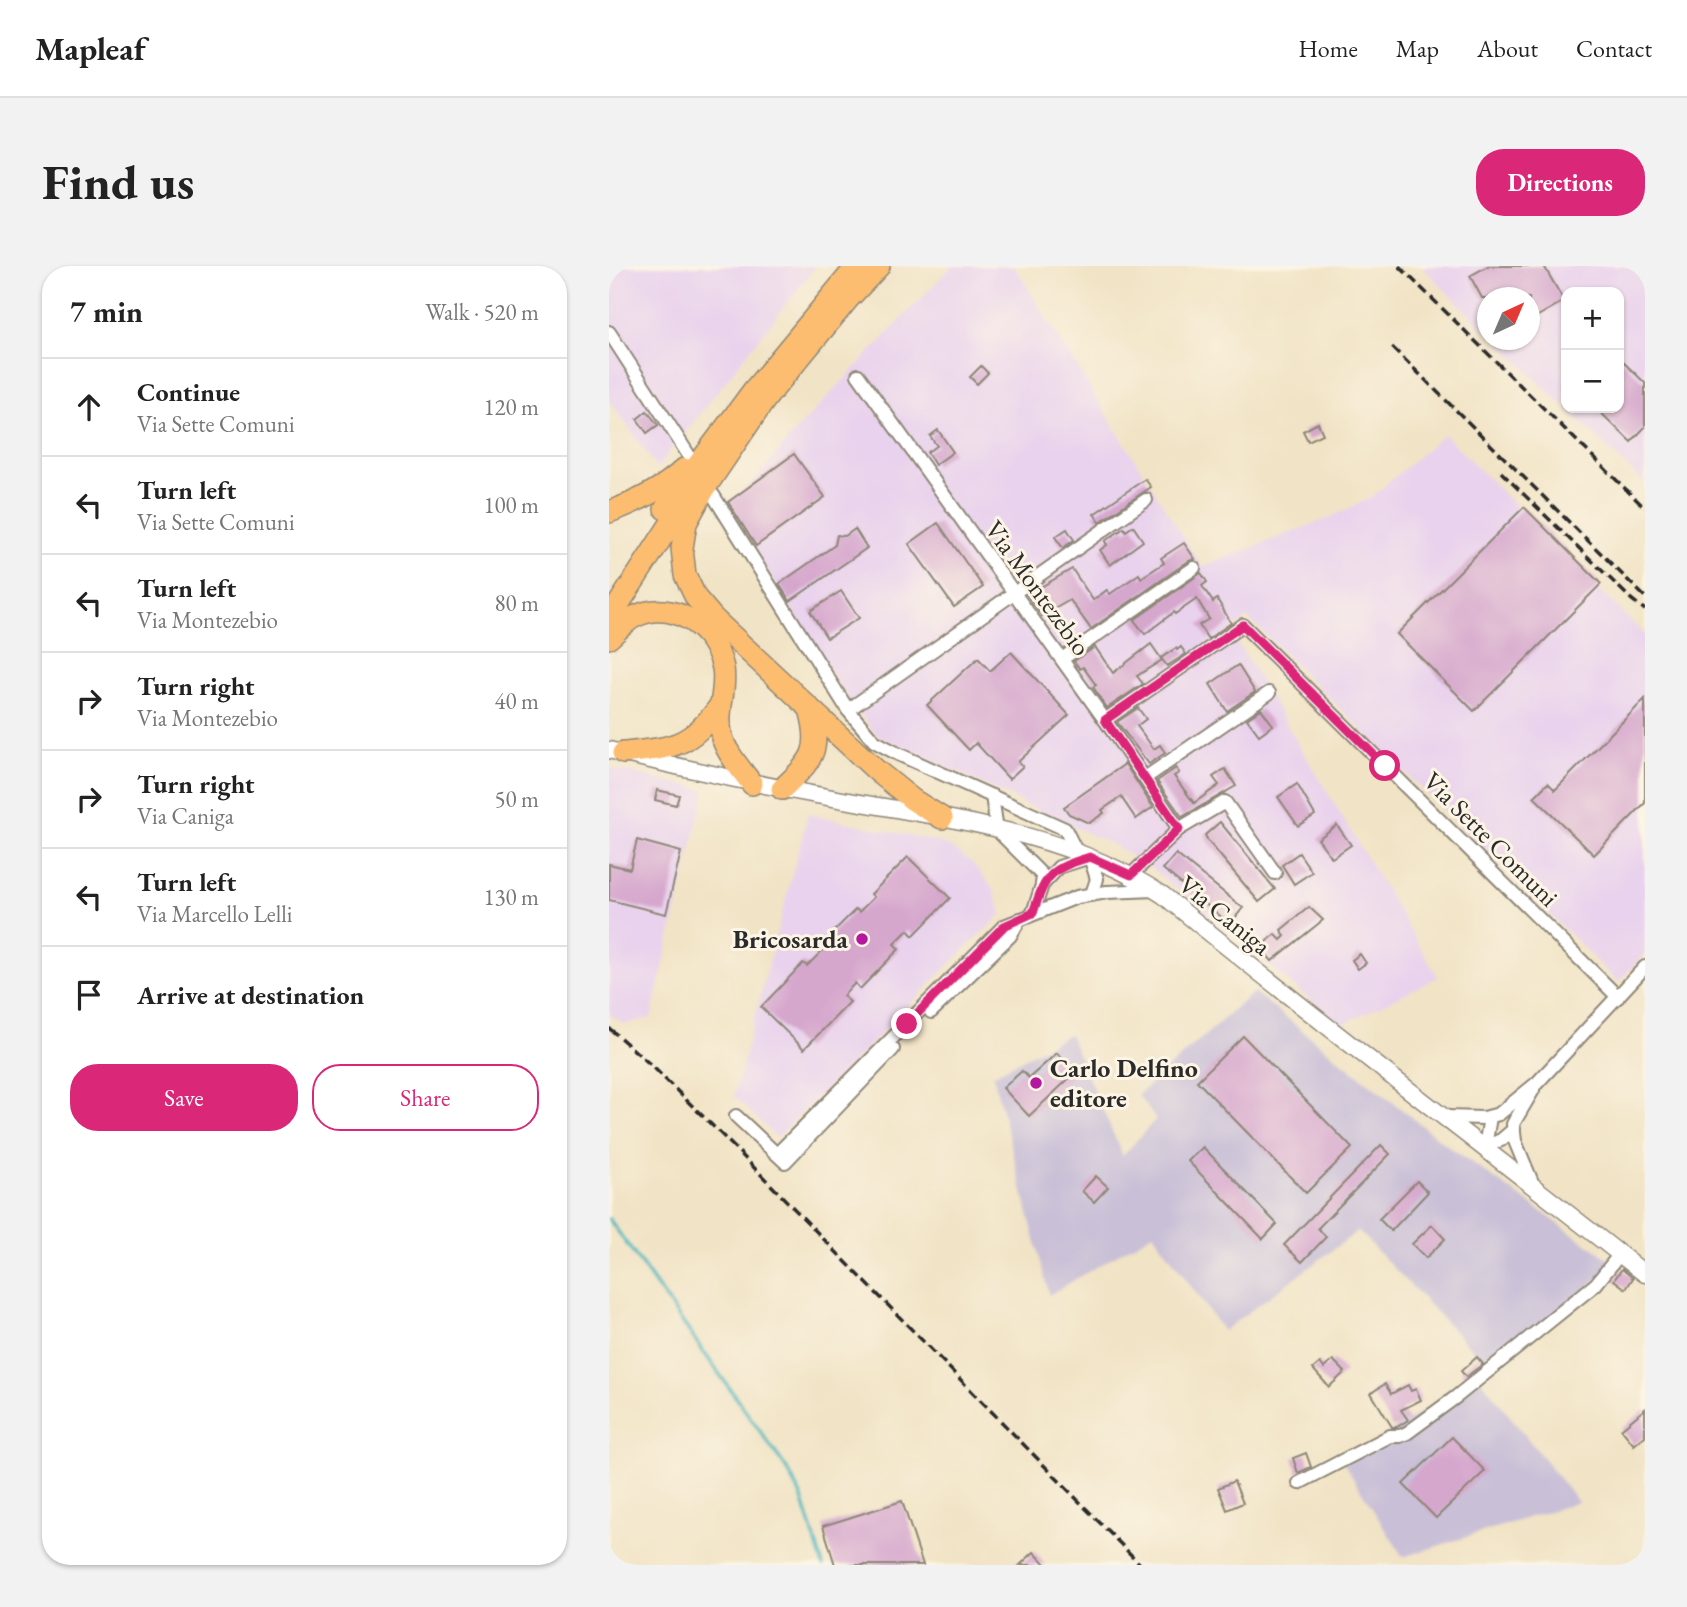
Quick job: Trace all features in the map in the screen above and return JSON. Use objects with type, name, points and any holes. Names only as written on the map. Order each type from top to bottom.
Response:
[{"type":"highway","points":[[609,619],[683,504],[759,395],[857,266]]},
{"type":"highway","points":[[609,591],[675,494],[759,395],[879,266]]},
{"type":"highway","points":[[609,512],[643,498],[670,482],[759,395]]},
{"type":"highway","points":[[759,395],[686,523],[682,548],[685,575],[696,598],[714,619],[913,800],[942,818]]},
{"type":"highway","points":[[609,638],[634,617],[658,610],[683,615],[702,628],[717,648],[724,671],[719,708],[721,734],[733,758],[752,784]]},
{"type":"highway","points":[[616,751],[663,749],[687,741],[705,727],[719,708]]},
{"type":"highway","points":[[782,789],[808,764],[815,744],[810,709]]},
{"type":"street","points":[[609,332],[688,454]]},
{"type":"street","name":"Via Montezebio","points":[[858,375],[1062,659],[1179,829]]},
{"type":"street","points":[[713,495],[848,710],[874,741],[1065,829],[1097,880],[1092,894]]},
{"type":"street","points":[[848,710],[1146,500]]},
{"type":"street","points":[[1062,659],[1194,568]]},
{"type":"street","name":"Via Sette Comuni","points":[[1105,720],[1243,625],[1618,996]]},
{"type":"street","points":[[1145,778],[1269,692]]},
{"type":"street","name":"Via Caniga","points":[[616,751],[752,784],[997,830],[1083,854],[1131,875],[1155,890],[1339,1038],[1485,1147],[1645,1274]]},
{"type":"street","points":[[992,796],[997,830],[1043,876],[1033,913]]},
{"type":"street","points":[[1131,875],[1179,829],[1225,802],[1275,873]]},
{"type":"street","points":[[1042,885],[1059,867],[1083,854]]},
{"type":"street","points":[[736,1116],[781,1158],[1010,936],[1020,919],[1077,897],[1155,890]]},
{"type":"street","points":[[1446,1117],[1499,1114],[1537,1083],[1645,967]]},
{"type":"street","points":[[1534,1186],[1515,1141],[1513,1124],[1537,1083]]},
{"type":"street","points":[[1485,1147],[1490,1116]]},
{"type":"street","points":[[1485,1147],[1501,1140],[1514,1129]]},
{"type":"street","points":[[1300,1483],[1390,1436],[1407,1433],[1437,1412],[1596,1284],[1620,1254]]},
{"type":"shaded area","points":[[609,266],[816,266],[657,468],[609,400]]},
{"type":"shaded area","points":[[952,266],[1014,266],[1202,567],[1329,518],[1372,497],[1444,434],[1645,635],[1645,953],[1618,982],[1248,618],[1230,630],[1438,977],[1341,1025],[1152,869],[1113,845],[876,734],[847,697],[729,511],[800,426]]},
{"type":"shaded area","points":[[1421,266],[1645,266],[1645,484],[1571,413],[1624,413],[1624,287],[1561,287],[1561,403],[1506,350],[1540,350],[1540,287],[1477,287],[1477,322]]},
{"type":"shaded area","points":[[609,768],[705,790],[651,1018],[624,1024],[609,1014]]},
{"type":"shaded area","points":[[808,814],[938,842],[954,849],[973,864],[992,887],[1002,914],[777,1138],[734,1096]]},
{"type":"shaded area","points":[[1254,992],[1445,1144],[1616,1264],[1490,1368],[1358,1231],[1223,1331],[1153,1233],[1049,1295],[993,1075],[1069,1034],[1123,1156],[1156,1119],[1138,1095]]},
{"type":"shaded area","points":[[1478,1376],[1578,1502],[1403,1557],[1343,1462]]},
{"type":"building","points":[[1488,266],[1544,266],[1561,296],[1561,303],[1540,315],[1540,287],[1477,289],[1470,276]]},
{"type":"building","points":[[1624,363],[1645,383],[1645,427],[1631,442],[1601,413],[1624,413]]},
{"type":"building","points":[[981,366],[988,373],[977,384],[970,377]]},
{"type":"building","points":[[647,411],[658,425],[647,433],[637,419]]},
{"type":"building","points":[[1318,423],[1323,434],[1308,441],[1303,431]]},
{"type":"building","points":[[938,430],[953,452],[935,465],[927,452],[937,446],[930,436]]},
{"type":"building","points":[[794,454],[825,497],[756,546],[728,502]]},
{"type":"building","points":[[1145,479],[1151,487],[1100,522],[1094,514]]},
{"type":"building","points":[[1524,507],[1601,584],[1474,711],[1397,634]]},
{"type":"building","points":[[938,523],[983,587],[954,607],[909,544]]},
{"type":"building","points":[[1133,526],[1143,541],[1110,565],[1100,550],[1107,545],[1105,541],[1124,528],[1126,531]]},
{"type":"building","points":[[855,529],[867,548],[790,601],[779,584],[835,545],[837,535],[845,536]]},
{"type":"building","points":[[1067,529],[1074,540],[1063,548],[1055,537]]},
{"type":"building","points":[[1184,543],[1195,559],[1091,629],[1070,600],[1042,616],[1027,595],[1072,569],[1093,600],[1107,590],[1110,594],[1139,574],[1141,578],[1164,563],[1161,558]]},
{"type":"building","points":[[1201,573],[1207,582],[1202,586],[1213,602],[1217,599],[1231,623],[1208,639],[1199,625],[1209,619],[1197,599],[1145,634],[1134,620]]},
{"type":"building","points":[[841,591],[859,618],[827,638],[810,611]]},
{"type":"building","points":[[1151,644],[1162,660],[1137,676],[1143,684],[1107,708],[1093,687],[1096,685],[1083,667],[1080,669],[1074,661],[1095,647],[1113,673]]},
{"type":"building","points":[[1181,647],[1186,654],[1167,666],[1161,658]]},
{"type":"building","points":[[1011,652],[1069,715],[1018,762],[1023,766],[1009,779],[976,743],[969,750],[927,705],[978,658],[990,671]]},
{"type":"building","points":[[1238,665],[1255,692],[1227,711],[1210,684]]},
{"type":"building","points":[[1645,699],[1645,803],[1594,855],[1534,797],[1548,783],[1555,790]]},
{"type":"building","points":[[1138,708],[1146,719],[1137,726],[1154,749],[1160,745],[1165,753],[1149,764],[1117,722]]},
{"type":"building","points":[[1261,709],[1273,725],[1259,735],[1247,719]]},
{"type":"building","points":[[1125,764],[1153,807],[1136,819],[1121,797],[1089,823],[1069,814],[1064,807]]},
{"type":"building","points":[[1176,768],[1179,773],[1174,776],[1194,803],[1219,785],[1213,777],[1225,769],[1236,786],[1182,817],[1157,781]]},
{"type":"building","points":[[1297,784],[1315,815],[1298,826],[1278,797]]},
{"type":"building","points":[[657,790],[679,795],[676,805],[655,800]]},
{"type":"building","points":[[1220,822],[1275,889],[1259,902],[1205,835]]},
{"type":"building","points":[[1337,825],[1351,845],[1332,858],[1318,839]]},
{"type":"building","points":[[637,840],[681,852],[666,914],[609,900],[609,864],[630,869]]},
{"type":"building","points":[[1299,853],[1312,872],[1294,884],[1282,865]]},
{"type":"building","points":[[1176,854],[1243,908],[1230,924],[1163,869]]},
{"type":"building","points":[[908,857],[950,898],[913,936],[908,930],[894,944],[899,949],[860,989],[855,983],[843,996],[850,1002],[804,1049],[761,1007],[803,963],[807,966],[823,950],[819,946],[856,909],[859,912],[874,897],[871,894]]},
{"type":"building","points":[[1309,907],[1323,920],[1272,961],[1260,947],[1275,934],[1281,940],[1285,936],[1281,930]]},
{"type":"building","points":[[1360,954],[1366,963],[1358,969],[1352,960]]},
{"type":"building","points":[[1243,1036],[1352,1148],[1306,1193],[1197,1081]]},
{"type":"building","name":"Carlo Delfino editore","points":[[1057,1053],[1075,1073],[1029,1116],[1003,1088],[1022,1071],[1029,1078]]},
{"type":"building","points":[[1381,1145],[1390,1154],[1318,1228],[1326,1237],[1302,1262],[1284,1245]]},
{"type":"building","points":[[1203,1147],[1277,1224],[1263,1239],[1188,1161]]},
{"type":"building","points":[[1096,1176],[1108,1187],[1094,1202],[1082,1191]]},
{"type":"building","points":[[1417,1181],[1428,1192],[1391,1231],[1379,1219]]},
{"type":"building","points":[[1432,1225],[1445,1239],[1426,1258],[1412,1244]]},
{"type":"building","points":[[1622,1269],[1633,1278],[1626,1289],[1614,1280]]},
{"type":"building","points":[[1477,1357],[1483,1364],[1466,1377],[1461,1371]]},
{"type":"building","points":[[1333,1360],[1345,1372],[1329,1387],[1313,1369],[1320,1363],[1324,1368]]},
{"type":"building","points":[[1385,1384],[1391,1394],[1408,1385],[1411,1391],[1416,1389],[1421,1400],[1401,1410],[1408,1420],[1397,1427],[1392,1427],[1371,1393]]},
{"type":"building","points":[[1645,1409],[1645,1436],[1634,1445],[1621,1429]]},
{"type":"building","points":[[1452,1437],[1485,1471],[1436,1518],[1403,1484]]},
{"type":"building","points":[[1306,1453],[1311,1467],[1298,1473],[1293,1458]]},
{"type":"building","points":[[1234,1481],[1243,1503],[1227,1510],[1218,1488]]},
{"type":"building","points":[[902,1501],[923,1565],[835,1565],[823,1526]]},
{"type":"building","points":[[1034,1552],[1046,1565],[1020,1565]]},
{"type":"waterway","points":[[609,1219],[789,1472],[802,1498],[823,1565]]},
{"type":"railway","points":[[1399,266],[1645,508]]},
{"type":"railway","points":[[1392,347],[1645,597]]},
{"type":"railway","points":[[1501,472],[1645,610]]},
{"type":"railway","points":[[609,1028],[652,1066],[736,1149],[1141,1565]]},
{"type":"place","name":"Bricosarda","points":[[862,939]]},
{"type":"place","name":"Carlo Delfino editore","points":[[1036,1083]]},
{"type":"route","points":[[907,1024],[1004,926],[1033,913],[1042,885],[1059,867],[1090,857],[1131,875],[1179,829],[1105,720],[1243,625],[1385,766]]}]
